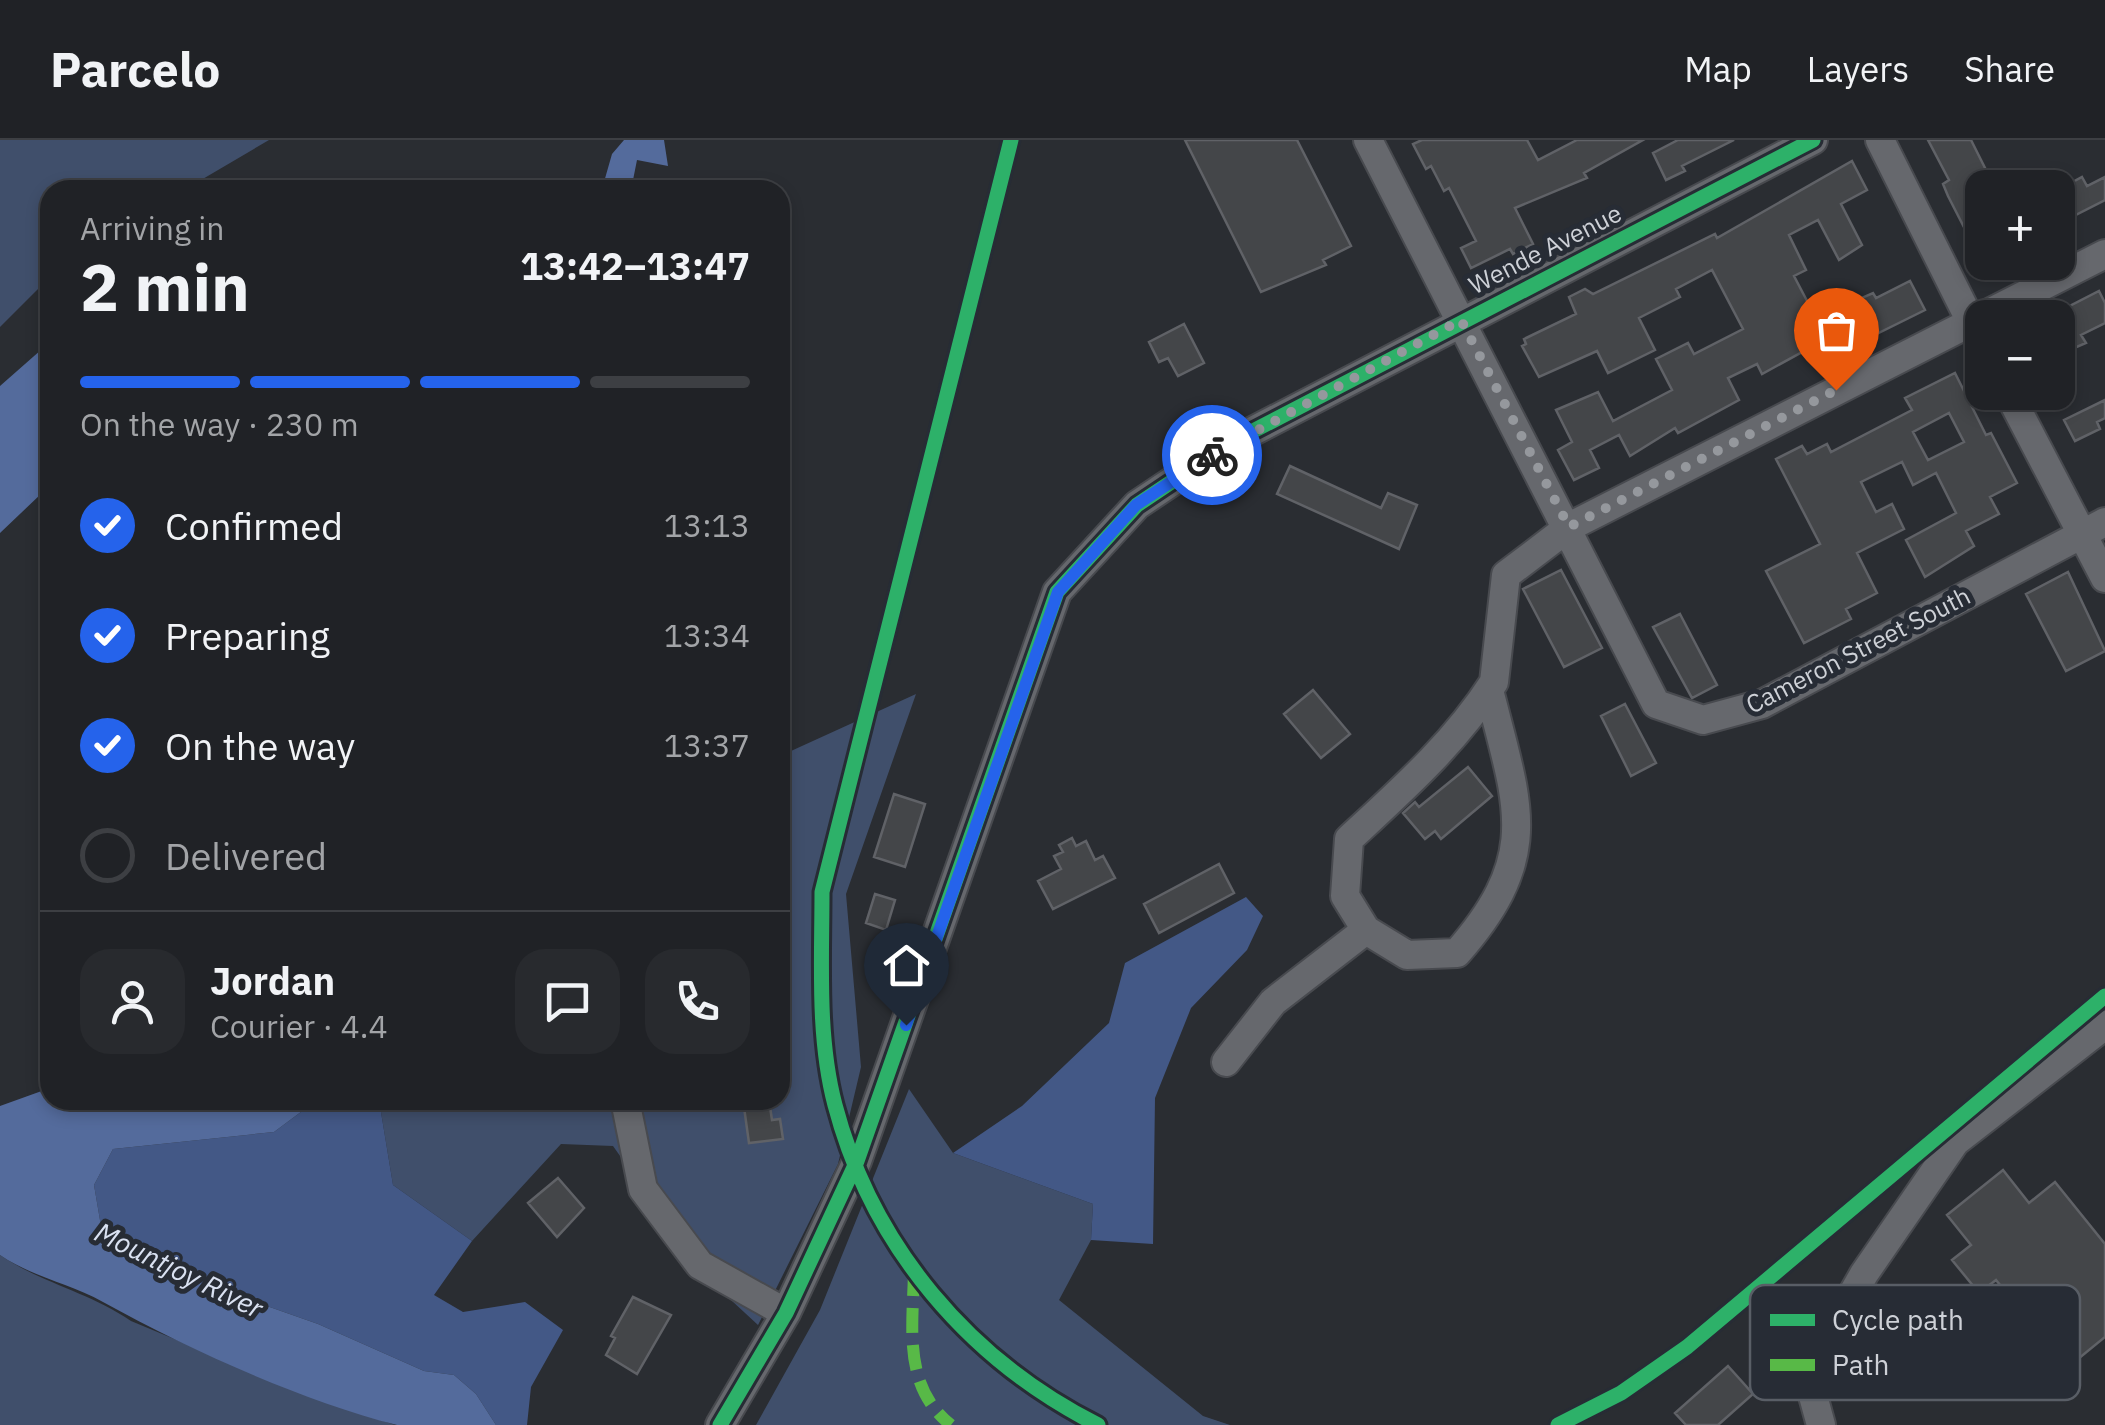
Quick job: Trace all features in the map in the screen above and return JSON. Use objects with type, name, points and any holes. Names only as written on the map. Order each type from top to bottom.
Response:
[{"type":"street","name":"Cameron Street South","points":[[1368,140],[1569,527],[1656,704],[1703,720],[1762,704],[2094,528]]},
{"type":"street","name":"Wende Avenue","points":[[720,1425],[786,1313],[857,1161],[1058,592],[1136,505],[1228,444],[1813,140]]},
{"type":"street","points":[[1880,140],[1965,310]]},
{"type":"street","points":[[2029,300],[2105,254]]},
{"type":"street","points":[[1489,690],[1513,786],[1518,850],[1492,914],[1457,954],[1407,956],[1366,930],[1346,896],[1349,839],[1467,725],[1494,682],[1506,575],[1569,527],[1965,337]]},
{"type":"street","points":[[2019,410],[2094,528],[2105,578]]},
{"type":"street","points":[[1226,1062],[1273,1002],[1366,930]]},
{"type":"street","points":[[1858,1285],[1955,1142],[2105,1025]]},
{"type":"street","points":[[627,1110],[643,1189],[700,1265],[786,1313]]},
{"type":"street","points":[[1814,1400],[1821,1425]]},
{"type":"shaded area","points":[[0,140],[269,140],[201,180],[40,180],[40,287],[0,327]]},
{"type":"shaded area","points":[[624,140],[664,140],[668,166],[637,160],[633,180],[605,180],[612,154]]},
{"type":"shaded area","points":[[40,351],[40,495],[0,533],[0,386]]},
{"type":"shaded area","points":[[916,694],[846,894],[861,1067],[838,1164],[758,1325],[705,1276],[613,1146],[561,1144],[472,1241],[393,1185],[381,1110],[790,1110],[790,751]]},
{"type":"shaded area","points":[[1246,897],[1263,916],[1247,950],[1191,1008],[1155,1098],[1153,1244],[1091,1240],[1093,1204],[953,1153],[1022,1106],[1109,1023],[1125,963]]},
{"type":"shaded area","points":[[909,1089],[953,1153],[1093,1204],[1091,1240],[1059,1300],[1203,1416],[1230,1425],[756,1425],[820,1310]]},
{"type":"shaded area","name":"Mountjoy River","points":[[40,1092],[40,1110],[304,1110],[274,1132],[113,1149],[94,1185],[101,1226],[155,1267],[318,1324],[424,1371],[454,1375],[476,1394],[496,1425],[397,1425],[322,1402],[209,1355],[0,1255],[0,1106]]},
{"type":"shaded area","points":[[304,1110],[381,1110],[393,1185],[472,1241],[434,1295],[463,1312],[525,1302],[563,1330],[531,1387],[527,1425],[496,1425],[476,1394],[454,1375],[424,1371],[318,1324],[155,1267],[101,1226],[94,1185],[113,1149],[274,1132]]},
{"type":"shaded area","points":[[0,1255],[131,1321],[321,1400],[395,1425],[0,1425]]},
{"type":"building","points":[[1185,140],[1297,140],[1351,246],[1323,260],[1326,265],[1261,292]]},
{"type":"building","points":[[1422,140],[1527,140],[1538,160],[1577,140],[1643,140],[1584,173],[1587,178],[1515,208],[1533,244],[1513,254],[1510,249],[1471,268],[1461,248],[1476,241],[1449,188],[1444,191],[1431,166],[1426,169],[1413,144]]},
{"type":"building","points":[[1678,140],[1734,140],[1682,166],[1685,171],[1666,180],[1653,153]]},
{"type":"building","points":[[1928,140],[1971,140],[1986,170],[1965,170],[1965,229],[1943,184],[1949,180]]},
{"type":"building","points":[[1852,161],[1867,190],[1841,204],[1862,245],[1839,260],[1818,220],[1789,235],[1806,270],[1794,276],[1816,318],[1873,293],[1876,298],[1910,281],[1925,310],[1836,354],[1828,338],[1762,374],[1757,364],[1728,378],[1739,400],[1678,433],[1675,428],[1630,456],[1619,435],[1590,450],[1599,468],[1574,480],[1558,450],[1572,442],[1556,410],[1598,392],[1613,421],[1672,390],[1656,359],[1688,343],[1694,354],[1743,329],[1712,270],[1676,289],[1680,297],[1639,318],[1655,350],[1608,373],[1597,351],[1539,377],[1522,346],[1526,344],[1524,339],[1576,314],[1569,297],[1585,289],[1593,294],[1715,234],[1717,238]]},
{"type":"building","points":[[2082,177],[2087,186],[2105,177],[2105,200],[2075,215],[2075,181]]},
{"type":"building","points":[[2099,291],[2105,303],[2105,323],[2081,335],[2086,343],[2075,348],[2075,303]]},
{"type":"building","points":[[1184,324],[1204,363],[1178,376],[1168,358],[1159,362],[1149,342]]},
{"type":"building","points":[[1955,373],[1965,393],[1965,410],[1974,410],[1986,435],[1991,433],[2017,483],[1990,497],[1999,514],[1966,531],[1974,546],[1925,577],[1906,540],[1956,513],[1936,473],[1913,485],[1902,462],[1861,482],[1876,512],[1892,504],[1904,529],[1857,553],[1877,593],[1846,609],[1851,619],[1804,643],[1766,571],[1820,544],[1776,459],[1802,446],[1807,454],[1827,444],[1831,452],[1912,410],[1905,398]],"holes":[[[1949,413],[1964,442],[1928,460],[1913,432]]]},
{"type":"building","points":[[2105,400],[2105,418],[2097,422],[2100,429],[2075,441],[2064,420]]},
{"type":"building","points":[[1290,466],[1381,508],[1388,493],[1417,505],[1399,549],[1277,494]]},
{"type":"building","points":[[1561,570],[1602,648],[1564,667],[1523,589]]},
{"type":"building","points":[[2068,572],[2105,651],[2066,671],[2026,594]]},
{"type":"building","points":[[1680,614],[1717,685],[1692,698],[1653,627]]},
{"type":"building","points":[[1313,690],[1350,734],[1321,758],[1284,714]]},
{"type":"building","points":[[1625,704],[1656,763],[1631,776],[1601,716]]},
{"type":"building","points":[[1468,767],[1492,796],[1441,839],[1435,831],[1425,839],[1403,813],[1415,802],[1419,807]]},
{"type":"building","points":[[894,794],[925,804],[905,867],[874,857]]},
{"type":"building","points":[[1072,838],[1076,846],[1086,841],[1095,860],[1103,856],[1115,878],[1053,909],[1038,881],[1061,869],[1054,856],[1063,852],[1059,845]]},
{"type":"building","points":[[1219,864],[1234,893],[1159,933],[1144,904]]},
{"type":"building","points":[[875,894],[895,900],[886,930],[866,923]]},
{"type":"building","points":[[744,1110],[770,1110],[772,1120],[780,1119],[783,1139],[749,1143]]},
{"type":"building","points":[[2003,1170],[2029,1203],[2055,1182],[2105,1244],[2105,1337],[2080,1357],[2080,1285],[2000,1285],[1996,1280],[1989,1285],[1972,1285],[1952,1260],[1971,1245],[1947,1215]]},
{"type":"building","points":[[558,1178],[584,1208],[557,1237],[528,1203]]},
{"type":"building","points":[[633,1297],[671,1315],[637,1374],[606,1355],[615,1338],[611,1336]]},
{"type":"building","points":[[1728,1366],[1750,1391],[1750,1397],[1718,1425],[1686,1425],[1675,1413]]},
{"type":"marked path","points":[[914,1271],[912,1334],[917,1374],[935,1409],[951,1425]]},
{"type":"cycle path","points":[[1011,140],[822,892],[823,1026],[829,1079],[852,1157],[900,1251],[932,1294],[968,1332],[1051,1398],[1098,1425]]},
{"type":"cycle path","points":[[720,1425],[786,1313],[857,1161],[1057,592],[1137,505],[1228,444],[1813,140]]},
{"type":"cycle path","points":[[1761,1285],[2105,996]]},
{"type":"cycle path","points":[[1558,1425],[1621,1393],[1687,1347],[1750,1294]]},
{"type":"way so far","points":[[1212,455],[1461,320],[1569,527],[1836,390]]},
{"type":"route","points":[[906,1025],[1058,592],[1136,505],[1212,455]]}]
